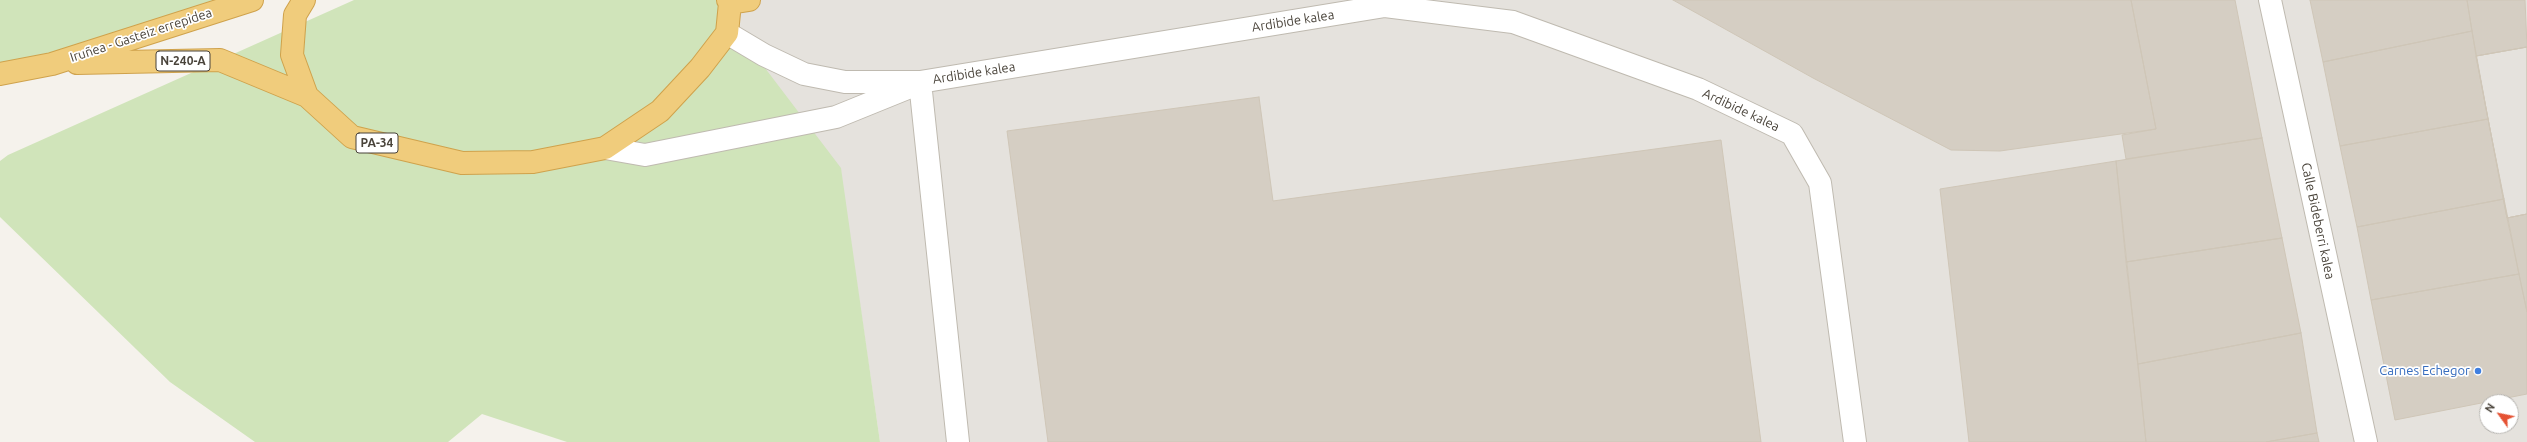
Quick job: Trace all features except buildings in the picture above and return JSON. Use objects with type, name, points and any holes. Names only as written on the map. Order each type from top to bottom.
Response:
[{"type":"highway","name":"Iruñea - Gasteiz errepidea","points":[[0,74],[52,64],[252,0]]},
{"type":"highway","name":"PA-34","points":[[304,0],[295,15],[292,55],[306,96],[352,137],[462,163],[533,162],[605,148],[660,111],[700,68],[727,33]]},
{"type":"highway","points":[[727,33],[736,1]]},
{"type":"highway","name":"Iruñea - Gasteiz errepidea","points":[[52,64],[220,60],[306,96]]},
{"type":"street","name":"Calle Bideberri kalea","points":[[2270,0],[2366,442]]},
{"type":"street","name":"Ardibide kalea","points":[[958,442],[920,82],[1381,3],[1513,22],[1698,89],[1792,134],[1820,183],[1854,442]]},
{"type":"street","points":[[727,33],[764,55],[804,74],[845,82],[920,82]]},
{"type":"street","points":[[605,148],[645,155],[829,118],[920,82]]},
{"type":"shaded area","points":[[507,0],[2527,0],[2527,442],[880,442],[840,168]]},
{"type":"green space","points":[[0,0],[218,0],[0,72]]},
{"type":"green space","points":[[354,0],[718,0],[746,43],[841,168],[880,442],[567,442],[482,414],[448,442],[255,442],[170,382],[0,217],[0,161],[8,155]]},
{"type":"place","name":"Carnes Echegor","points":[[2478,371]]}]
